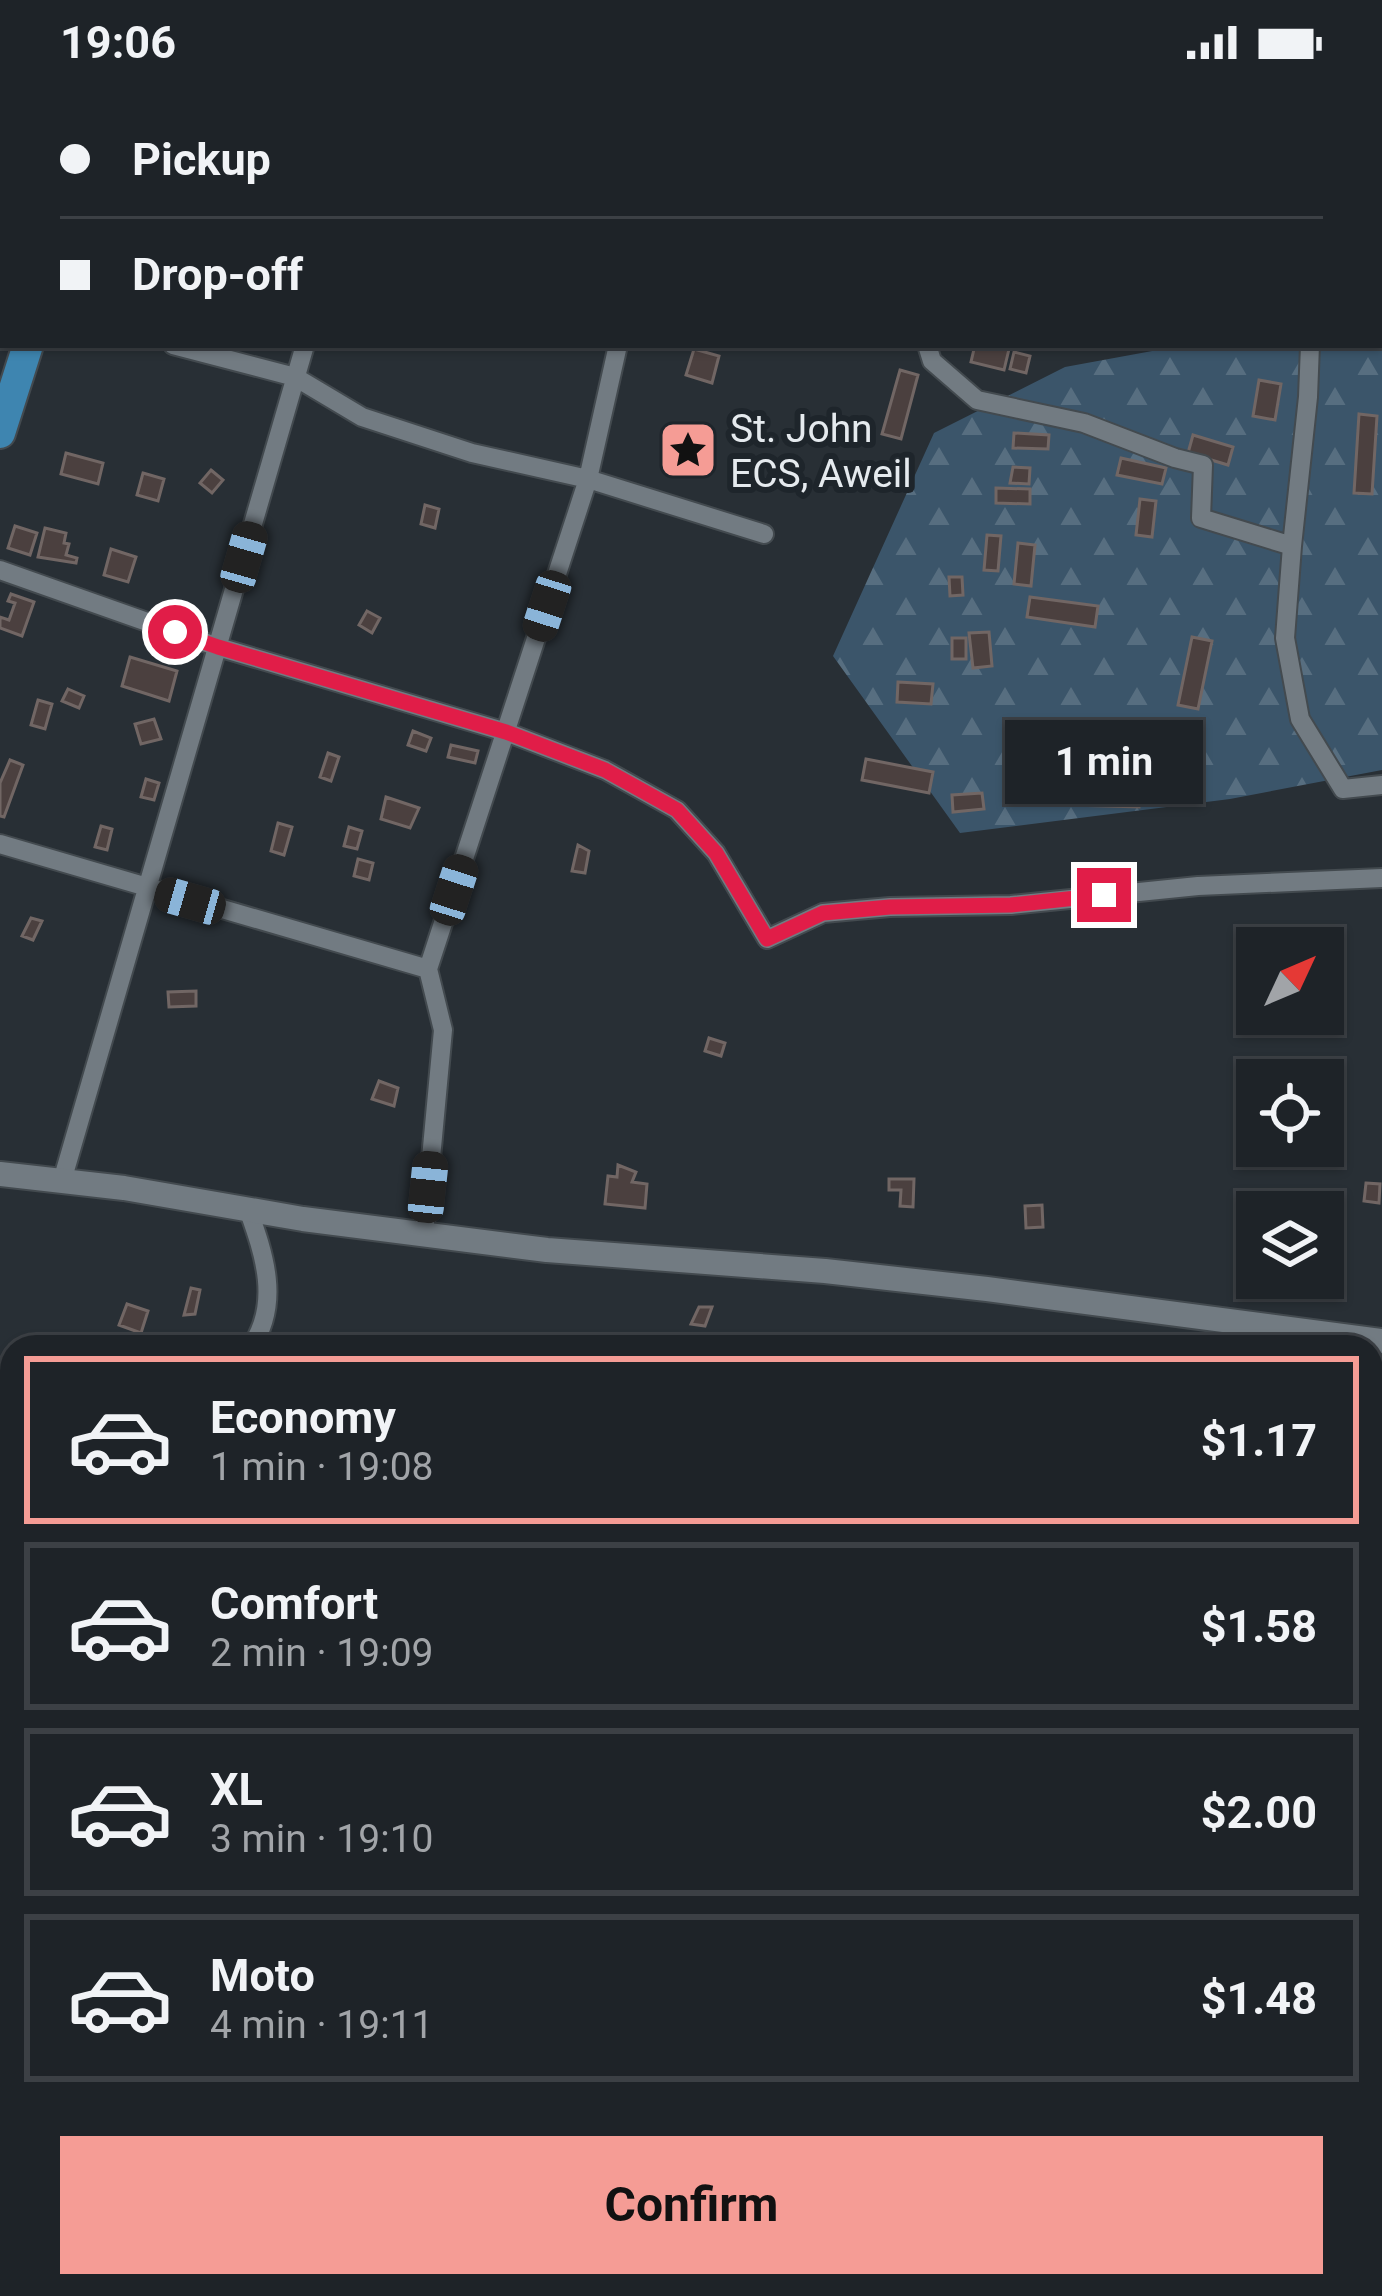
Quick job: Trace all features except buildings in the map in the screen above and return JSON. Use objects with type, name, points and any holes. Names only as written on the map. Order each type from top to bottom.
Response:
[{"type":"main road","points":[[0,433],[27,348]]},
{"type":"street","points":[[184,348],[295,377],[362,417],[472,453],[588,479],[764,535]]},
{"type":"street","points":[[62,1181],[304,348]]},
{"type":"street","points":[[424,1233],[443,1030],[428,970],[588,479],[617,348]]},
{"type":"street","points":[[928,348],[932,361],[977,400],[1084,423],[1203,466],[1201,518],[1292,546]]},
{"type":"street","points":[[1310,348],[1285,638],[1300,719],[1343,789],[1382,785]]},
{"type":"street","points":[[0,570],[218,647],[506,732],[605,770],[677,810],[716,853],[767,939],[823,913],[1011,905],[1198,886],[1382,878]]},
{"type":"street","points":[[0,844],[428,970]]},
{"type":"street","points":[[0,1174],[548,1250],[826,1271],[1336,1335]]},
{"type":"street","points":[[248,1209],[270,1288],[259,1335]]},
{"type":"green space","points":[[1169,348],[1382,348],[1382,770],[1230,799],[960,833],[833,656],[934,433],[1065,367]]},
{"type":"place","name":"St. John ECS, Aweil","points":[[688,450]]},
{"type":"route","points":[[175,632],[506,732],[605,770],[677,810],[716,853],[767,939],[823,913],[1011,905],[1104,895]]}]
